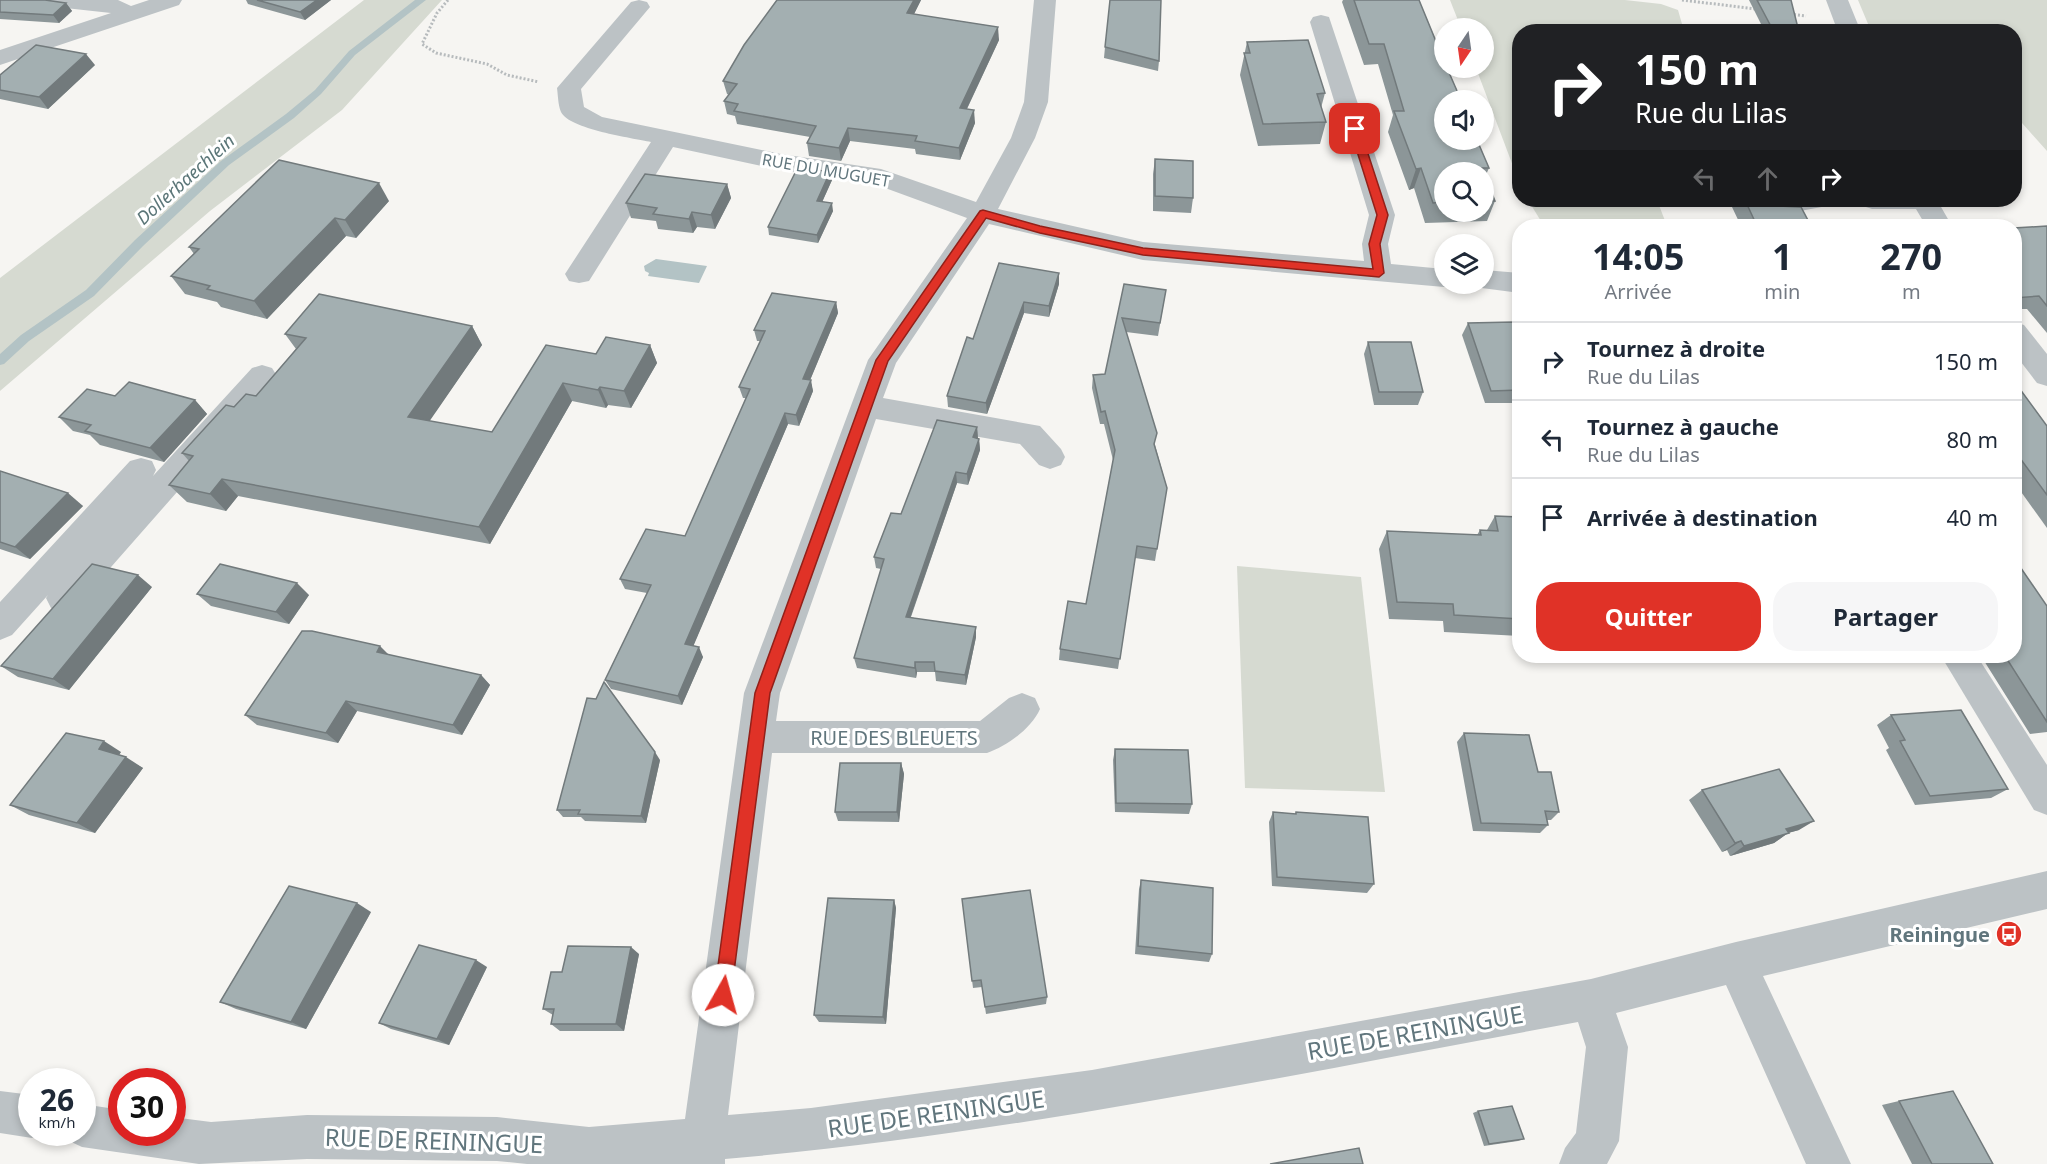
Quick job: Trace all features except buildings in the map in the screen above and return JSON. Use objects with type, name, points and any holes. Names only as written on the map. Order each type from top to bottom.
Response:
[{"type":"street","points":[[56,0],[115,6],[129,14]]},
{"type":"street","points":[[0,58],[171,0]]},
{"type":"street","points":[[704,1152],[707,1112],[762,693],[882,360],[983,214],[1023,138],[1036,102],[1045,0]]},
{"type":"street","points":[[1837,0],[1847,24]]},
{"type":"street","points":[[569,88],[639,7]]},
{"type":"street","points":[[1321,22],[1382,215],[1375,244],[1379,273]]},
{"type":"street","name":"RUE DU MUGUET","points":[[569,88],[573,111],[595,123],[780,162],[881,177],[983,214],[1040,229],[1143,251],[1434,277]]},
{"type":"street","points":[[579,274],[666,138]]},
{"type":"street","points":[[1494,281],[1512,282]]},
{"type":"street","points":[[2022,343],[2047,375]]},
{"type":"street","points":[[40,624],[262,376]]},
{"type":"street","points":[[866,406],[1029,434],[1050,457]]},
{"type":"street","points":[[0,625],[141,470]]},
{"type":"street","points":[[1962,663],[2047,798]]},
{"type":"street","name":"RUE DES BLEUETS","points":[[757,737],[987,737],[1022,709]]},
{"type":"street","name":"RUE DE REININGUE","points":[[186,1141],[211,1144],[307,1137],[497,1139],[589,1149],[704,1152],[811,1130],[1092,1091],[1591,999],[1736,962],[2047,890]]},
{"type":"street","points":[[1736,962],[1829,1164]]},
{"type":"street","points":[[1581,1164],[1597,1141],[1607,1047],[1591,999]]},
{"type":"street","points":[[0,1112],[18,1115]]},
{"type":"path","points":[[448,0],[437,13],[422,44],[436,53],[487,64],[507,75],[569,88]]},
{"type":"path","points":[[1683,0],[1764,10]]},
{"type":"path","points":[[1787,13],[1839,24]]},
{"type":"shaded area","points":[[364,0],[442,0],[342,110],[210,211],[0,391],[0,278]]},
{"type":"shaded area","points":[[1450,0],[1625,0],[1661,4],[1678,10],[1682,24],[1512,24],[1512,163],[1494,116],[1494,90],[1484,90],[1480,78],[1494,78],[1494,18],[1457,18]]},
{"type":"shaded area","points":[[1858,0],[2047,0],[2047,151],[2022,123],[2022,24],[1868,24]]},
{"type":"shaded area","points":[[1532,207],[1660,207],[1664,219],[1540,219]]},
{"type":"shaded area","points":[[656,259],[707,266],[699,283],[648,276],[649,273],[645,271],[644,266]]},
{"type":"shaded area","points":[[1237,566],[1361,577],[1385,792],[1245,788]]},
{"type":"waterway","name":"Dollerbaechlein","points":[[0,361],[25,338],[90,293],[139,243],[225,163],[290,116],[318,92],[352,53],[421,0]]},
{"type":"place","name":"Reiningue","points":[[2009,934]]},
{"type":"route","points":[[723,995],[762,693],[882,360],[983,214],[1143,251],[1379,273],[1375,244],[1382,215],[1355,129]]}]
